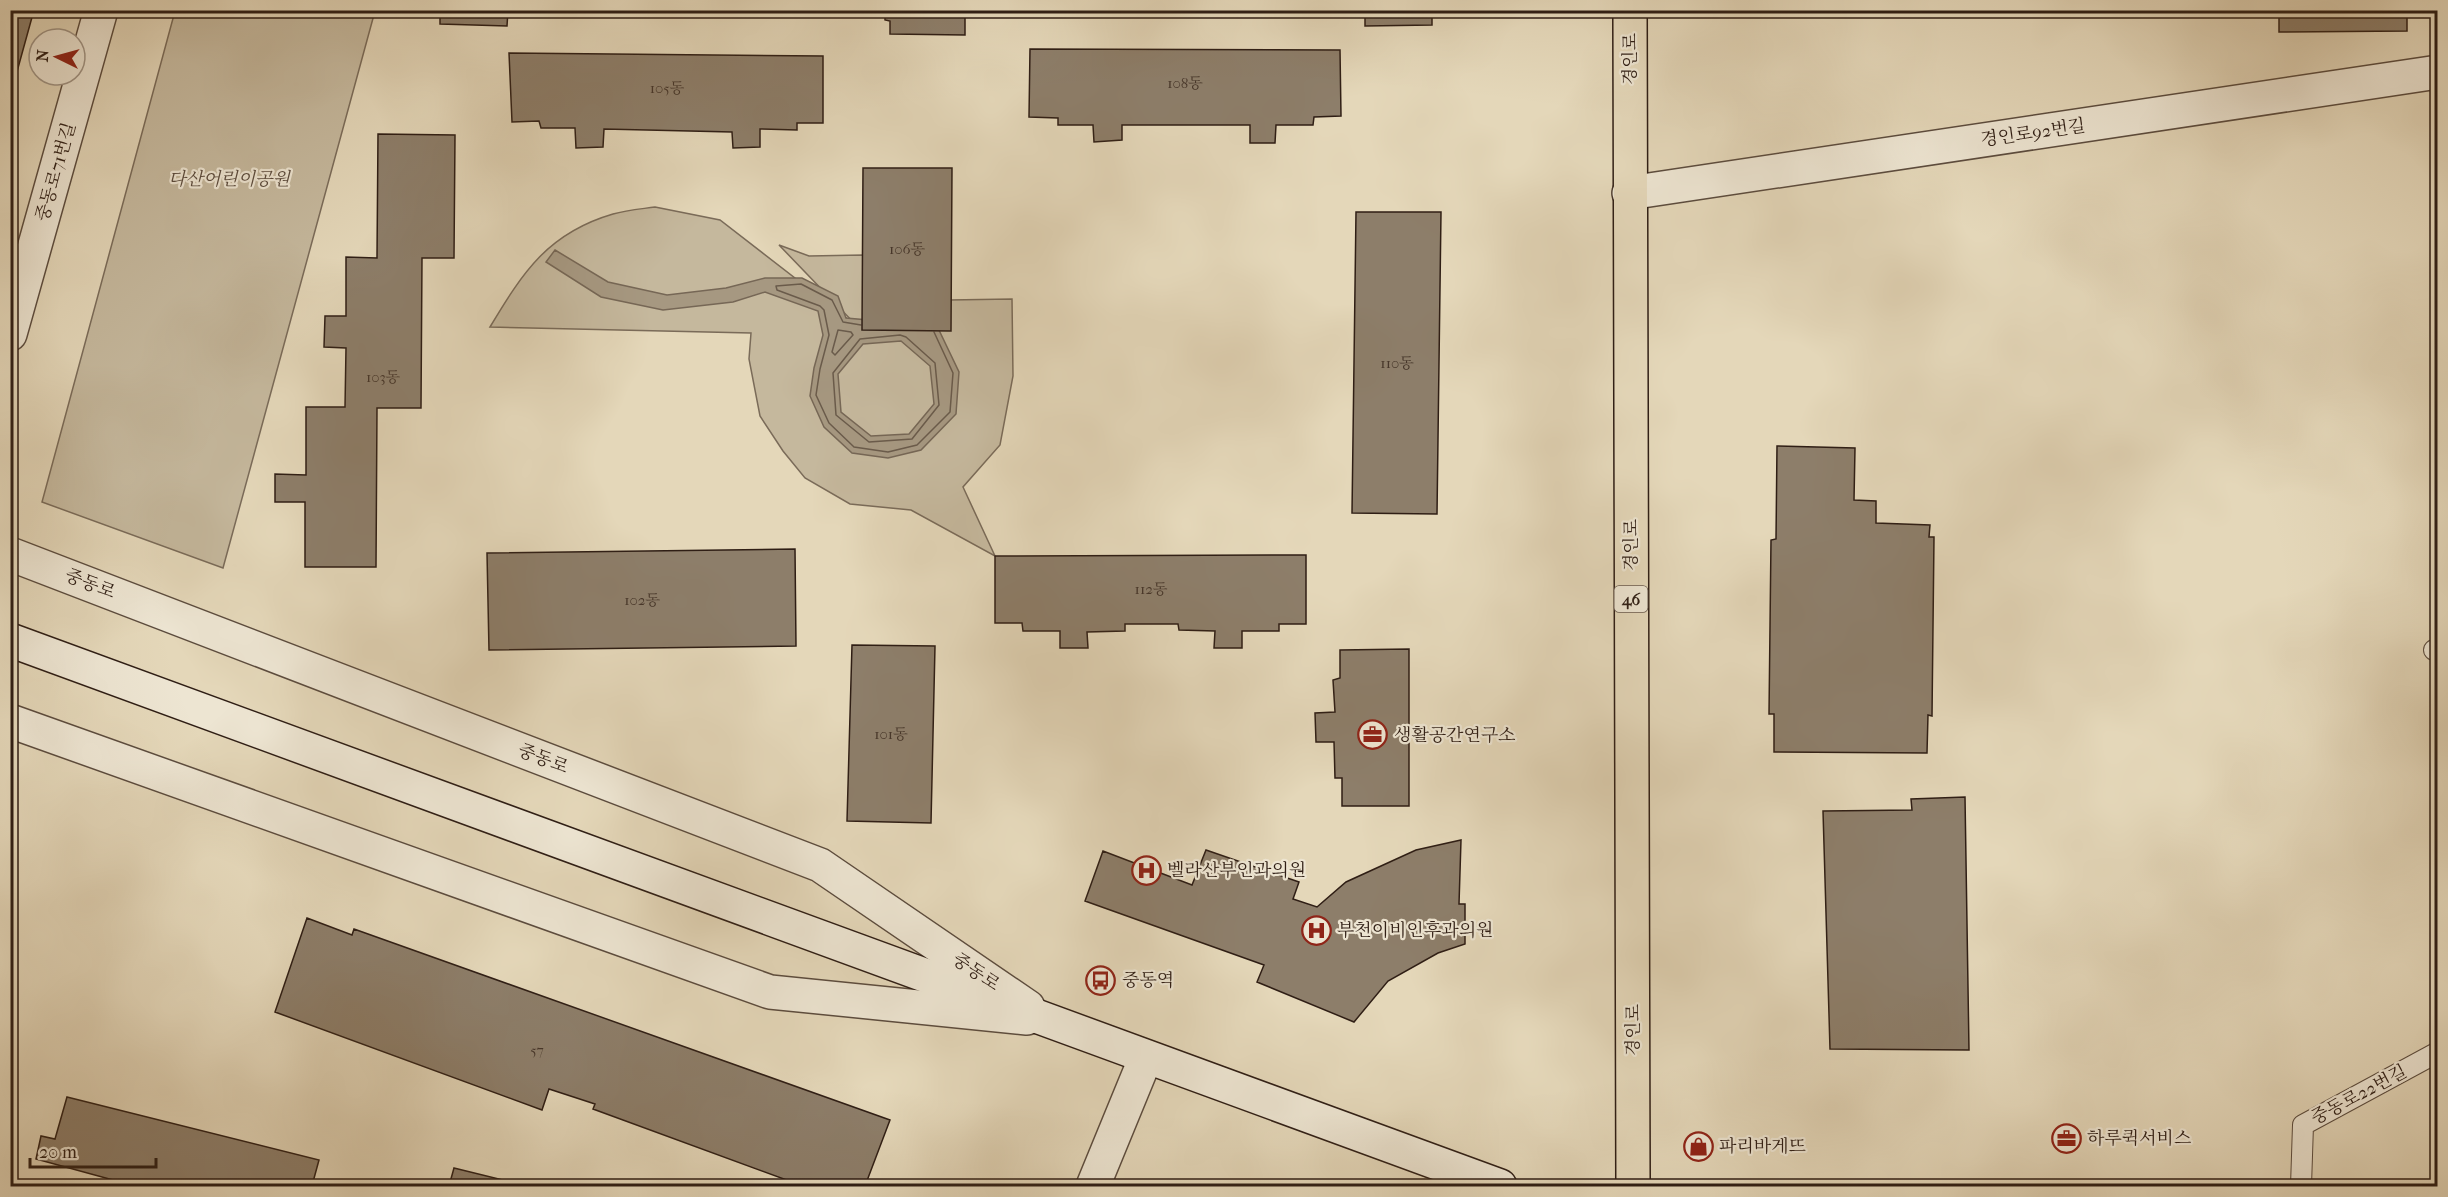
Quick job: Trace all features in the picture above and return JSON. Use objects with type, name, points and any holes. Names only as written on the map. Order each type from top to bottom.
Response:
[{"type":"main road","name":"경인로","points":[[1630,10],[1633,1186]]},
{"type":"street","name":"중동로71번길","points":[[10,334],[101,10]]},
{"type":"street","name":"경인로92번길","points":[[1629,193],[2438,72]]},
{"type":"street","name":"중동로","points":[[10,554],[820,865],[1047,1020]]},
{"type":"street","name":"중동로","points":[[10,640],[1500,1186]]},
{"type":"street","name":"중동로","points":[[10,721],[770,992],[1047,1020]]},
{"type":"street","points":[[1093,1186],[1146,1057]]},
{"type":"lane","name":"중동로22번길","points":[[2301,1186],[2303,1125],[2438,1052]]},
{"type":"green space","name":"다산어린이공원","points":[[175,11],[375,11],[223,568],[42,502]]},
{"type":"green space","points":[[655,207],[720,220],[857,326],[779,245],[809,256],[863,255],[949,300],[1012,299],[1013,376],[1000,445],[963,487],[995,556],[911,510],[850,504],[805,478],[783,451],[760,416],[749,359],[751,333],[490,327],[526,272],[554,244],[590,222],[618,213]]},
{"type":"water","points":[[555,250],[608,282],[667,295],[726,288],[765,278],[802,278],[838,296],[846,318],[937,326],[959,372],[956,414],[921,450],[888,458],[852,453],[824,427],[810,396],[814,368],[823,335],[818,311],[765,292],[733,302],[663,310],[601,297],[546,262]],"holes":[[[901,341],[930,366],[934,404],[909,434],[871,436],[841,412],[838,374],[863,344]]]},
{"type":"building","points":[[10,10],[34,10],[29,27],[27,27],[27,35],[10,97]]},
{"type":"building","points":[[440,10],[508,10],[507,26],[440,24]]},
{"type":"building","points":[[885,10],[965,10],[965,35],[890,34],[890,21],[885,20]]},
{"type":"building","points":[[1365,10],[1432,10],[1432,25],[1365,26]]},
{"type":"building","points":[[2279,10],[2407,10],[2407,31],[2279,32]]},
{"type":"building","points":[[1030,49],[1340,50],[1341,116],[1314,117],[1313,125],[1276,125],[1275,143],[1250,143],[1250,125],[1122,125],[1122,140],[1094,142],[1093,125],[1058,125],[1058,118],[1029,117]]},
{"type":"building","points":[[509,53],[823,56],[823,123],[797,123],[797,130],[760,129],[760,147],[733,148],[732,132],[604,129],[603,147],[576,148],[575,128],[541,128],[539,121],[512,122]]},
{"type":"building","points":[[378,134],[455,135],[454,258],[422,258],[421,408],[377,408],[376,567],[305,567],[305,502],[275,502],[275,474],[306,475],[306,407],[345,407],[346,348],[324,347],[325,316],[346,316],[346,257],[377,258]]},
{"type":"building","points":[[863,168],[952,168],[951,331],[862,330]]},
{"type":"building","points":[[1356,212],[1441,212],[1437,514],[1352,513]]},
{"type":"building","points":[[1777,446],[1855,448],[1854,500],[1876,501],[1876,523],[1930,525],[1929,537],[1934,537],[1932,716],[1928,715],[1927,753],[1774,752],[1774,714],[1769,714],[1771,540],[1776,539]]},
{"type":"building","points":[[795,549],[796,646],[489,650],[487,553]]},
{"type":"building","points":[[1306,555],[1306,624],[1279,624],[1279,631],[1242,631],[1242,648],[1214,648],[1215,631],[1179,630],[1178,624],[1125,624],[1125,631],[1087,632],[1088,648],[1060,648],[1060,631],[1023,631],[1022,623],[995,623],[995,556]]},
{"type":"building","points":[[852,645],[935,646],[931,823],[847,821]]},
{"type":"building","points":[[1409,649],[1409,806],[1342,806],[1342,778],[1335,778],[1334,742],[1316,742],[1315,713],[1335,712],[1333,680],[1340,678],[1340,650]]},
{"type":"building","points":[[1965,797],[1969,1050],[1830,1049],[1823,811],[1912,810],[1911,799]]},
{"type":"building","points":[[1461,840],[1459,904],[1465,904],[1465,944],[1438,953],[1388,981],[1354,1022],[1257,982],[1264,965],[1085,901],[1103,851],[1192,885],[1206,850],[1299,882],[1293,899],[1317,907],[1346,882],[1416,850]]},
{"type":"building","points":[[307,918],[352,935],[354,929],[890,1120],[865,1186],[803,1186],[593,1109],[595,1104],[549,1089],[542,1110],[275,1012]]},
{"type":"building","points":[[67,1097],[319,1160],[313,1182],[330,1186],[135,1186],[36,1159],[41,1136],[55,1139]]},
{"type":"building","points":[[454,1168],[527,1186],[449,1186]]},
{"type":"place","name":"생활공간연구소","points":[[1373,735]]},
{"type":"place","name":"벨라산부인과의원","points":[[1146,870]]},
{"type":"place","name":"부천이비인후과의원","points":[[1316,930]]},
{"type":"place","name":"중동역","points":[[1101,980]]},
{"type":"place","name":"하루퀵서비스","points":[[2066,1138]]},
{"type":"place","name":"파리바게뜨","points":[[1698,1146]]}]
